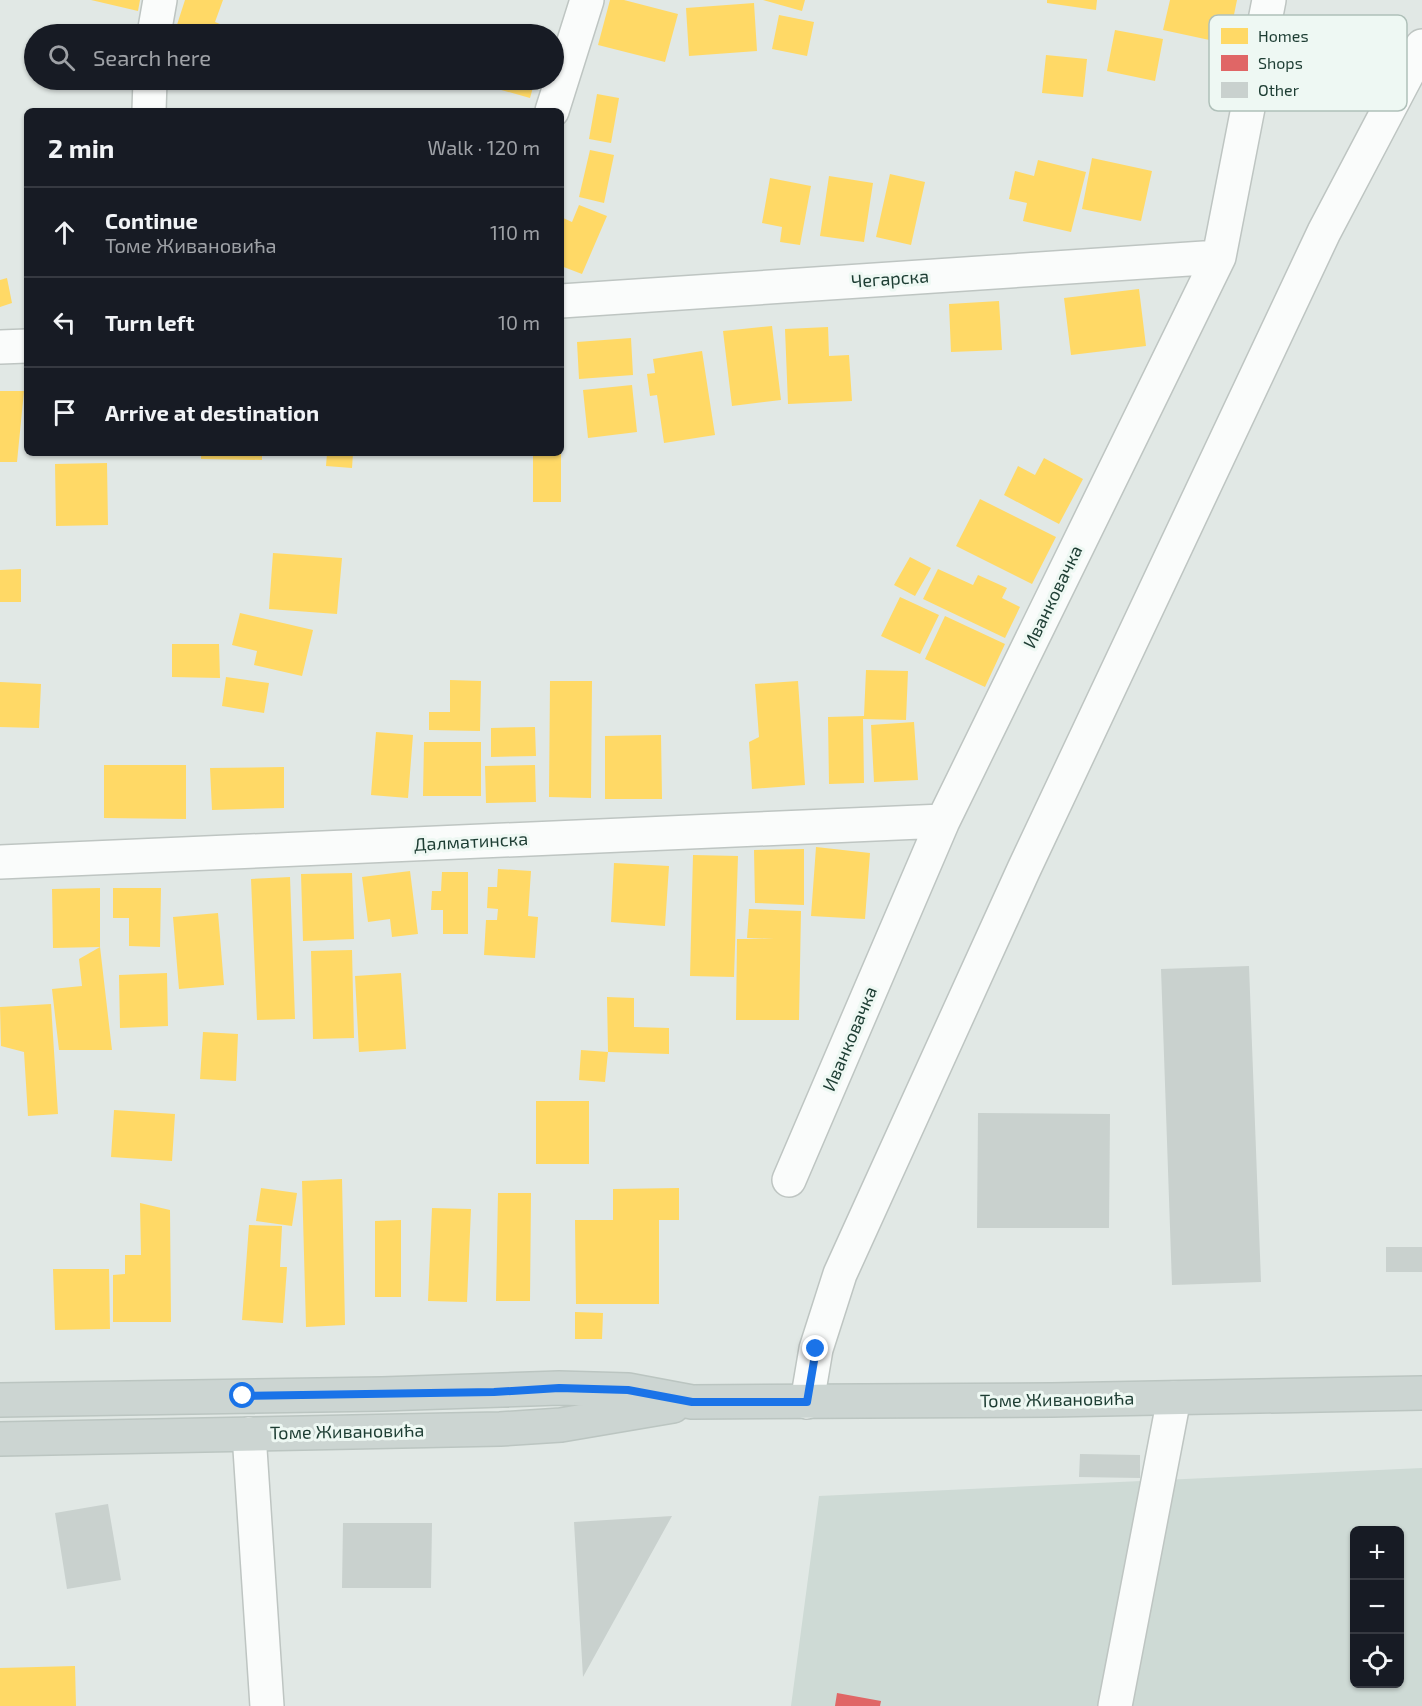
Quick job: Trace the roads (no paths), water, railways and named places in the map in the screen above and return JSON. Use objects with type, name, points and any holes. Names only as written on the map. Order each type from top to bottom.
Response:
[{"type":"main road","name":"Томе Живановића","points":[[0,1400],[382,1394],[559,1388],[628,1390],[692,1402],[1174,1398],[1422,1393]]},
{"type":"main road","name":"Томе Живановића","points":[[0,1439],[395,1432],[551,1426],[624,1416],[692,1402]]},
{"type":"street","points":[[156,24],[160,0]]},
{"type":"street","points":[[564,74],[588,0]]},
{"type":"street","name":"Иванковачка","points":[[1266,15],[1269,0]]},
{"type":"street","points":[[1407,74],[1422,46]]},
{"type":"street","points":[[149,108],[150,90]]},
{"type":"street","points":[[553,108],[559,90]]},
{"type":"street","name":"Иванковачка","points":[[789,1180],[943,821],[1220,258],[1248,111]]},
{"type":"street","points":[[807,1402],[816,1349],[844,1264],[1024,869],[1324,232],[1388,111]]},
{"type":"street","name":"Чегарска","points":[[564,301],[1220,258]]},
{"type":"street","points":[[0,347],[24,346]]},
{"type":"street","name":"Далматинска","points":[[0,862],[943,821]]},
{"type":"street","points":[[1115,1706],[1174,1398]]},
{"type":"street","points":[[249,1434],[267,1706]]}]
